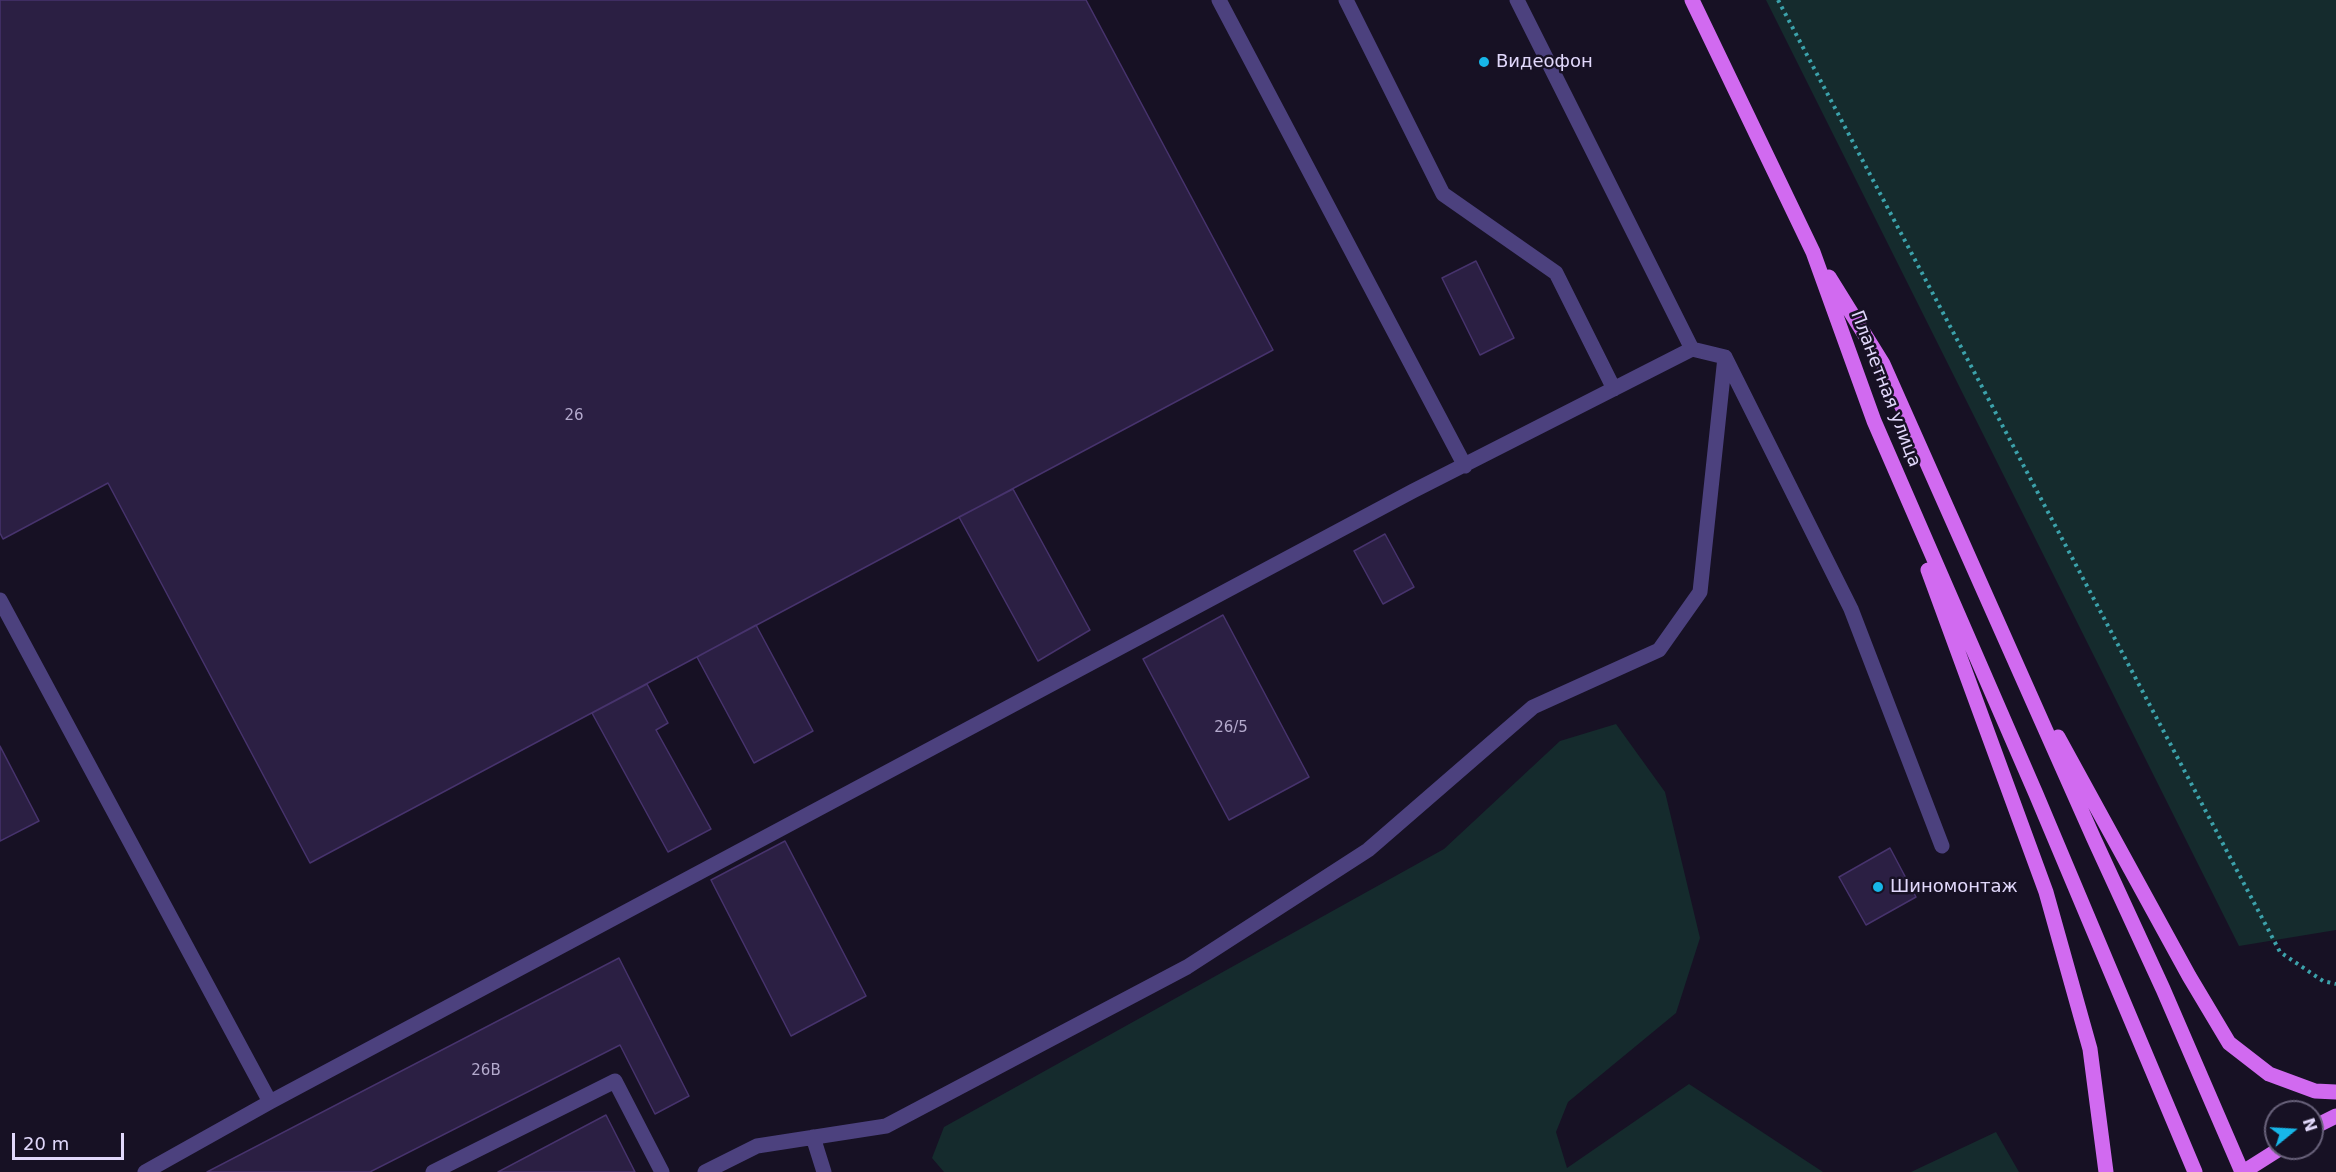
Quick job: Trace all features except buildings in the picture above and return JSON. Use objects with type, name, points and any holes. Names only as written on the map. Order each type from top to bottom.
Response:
[{"type":"main road","name":"Планетная улица","points":[[1692,0],[1813,252],[1874,421],[2036,794],[2195,1172]]},
{"type":"main road","points":[[1813,252],[1883,364],[2094,839],[2163,988],[2242,1172],[2264,1158]]},
{"type":"main road","points":[[1874,421],[2046,892],[2090,1049],[2106,1172]]},
{"type":"main road","points":[[2020,670],[2118,842],[2189,976],[2229,1042],[2270,1074],[2315,1091],[2336,1092]]},
{"type":"lane","points":[[1219,0],[1465,466]]},
{"type":"lane","points":[[1346,0],[1443,194],[1556,273],[1614,389]]},
{"type":"lane","points":[[1517,0],[1692,349]]},
{"type":"lane","points":[[145,1172],[270,1102],[1465,466],[1692,349],[1725,357],[1851,609],[1941,846]]},
{"type":"lane","points":[[705,1172],[757,1146],[886,1126],[1186,968],[1368,850],[1533,707],[1659,650],[1700,592],[1725,357]]},
{"type":"lane","points":[[0,600],[270,1102]]},
{"type":"lane","points":[[433,1172],[615,1081],[662,1172]]},
{"type":"lane","points":[[813,1137],[824,1172]]},
{"type":"path","points":[[1778,0],[2280,952],[2323,981],[2336,984]]},
{"type":"green space","points":[[1766,0],[2336,0],[2336,930],[2239,946]]},
{"type":"green space","points":[[1616,724],[1665,792],[1700,938],[1676,1013],[1568,1102],[1556,1132],[1567,1168],[1689,1084],[1823,1172],[944,1172],[932,1158],[944,1127],[1444,849],[1560,741]]},
{"type":"green space","points":[[1996,1132],[2019,1172],[1911,1172]]},
{"type":"place","name":"Видеофон","points":[[1484,62]]},
{"type":"place","name":"Шиномонтаж","points":[[1878,887]]}]
